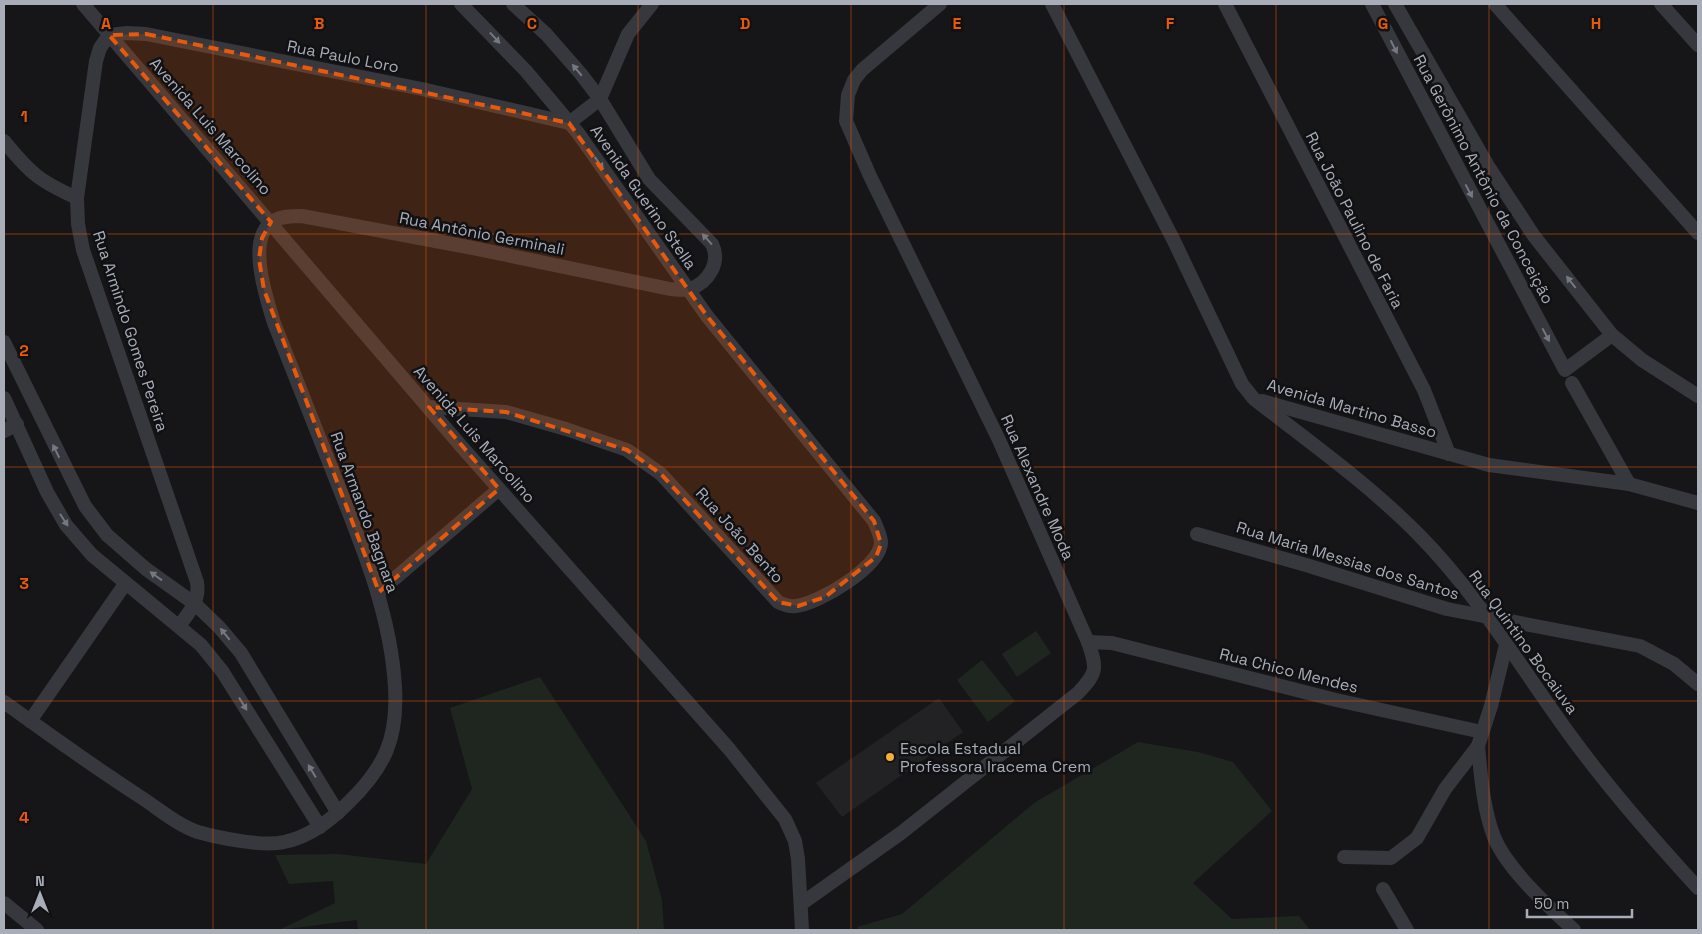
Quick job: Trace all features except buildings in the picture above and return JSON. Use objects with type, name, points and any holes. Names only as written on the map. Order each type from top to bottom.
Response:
[{"type":"street","name":"Avenida Luis Marcolino","points":[[83,4],[499,489],[730,750],[785,819],[798,858],[802,930]]},
{"type":"street","name":"Avenida Guerino Stella","points":[[461,4],[526,71],[569,123],[688,290],[707,277],[715,262],[716,252],[708,239],[648,179],[600,99],[546,34],[513,4]]},
{"type":"street","points":[[569,123],[600,99],[628,34],[652,4]]},
{"type":"street","name":"Rua Alexandre Moda","points":[[801,904],[901,833],[1078,693],[1095,672],[1096,664],[1088,642],[995,431],[870,176],[846,122],[848,95],[854,80],[862,70],[940,4]]},
{"type":"street","name":"Avenida Martino Basso","points":[[1052,4],[1174,241],[1232,366],[1242,384],[1254,399],[1489,465],[1629,484],[1698,503]]},
{"type":"street","name":"Rua João Paulino de Faria","points":[[1225,4],[1424,390],[1449,454]]},
{"type":"street","name":"Rua Gerônimo Antônio da Conceição","points":[[1372,4],[1565,370],[1612,334]]},
{"type":"street","name":"Rua Gerônimo Antônio da Conceição","points":[[1394,4],[1488,166],[1534,236],[1612,334],[1642,360],[1698,396]]},
{"type":"street","points":[[1495,4],[1698,233]]},
{"type":"street","points":[[1662,4],[1698,45]]},
{"type":"street","name":"Rua Paulo Loro","points":[[109,35],[127,32],[146,34],[422,89],[569,123]]},
{"type":"street","name":"Rua Armindo Gomes Pereira","points":[[109,35],[100,48],[96,61],[77,198],[78,224],[83,250],[191,562],[199,593],[195,604]]},
{"type":"street","points":[[4,142],[30,172],[48,185],[77,198]]},
{"type":"street","name":"Rua Antônio Germinali","points":[[271,222],[286,216],[302,216],[473,248],[670,289],[688,290]]},
{"type":"street","name":"Rua Armando Bagnara","points":[[4,702],[88,763],[177,821],[197,831],[251,842],[281,843],[300,838],[320,827],[338,813],[370,782],[384,760],[392,736],[395,688],[379,592],[274,323],[264,290],[259,259],[262,238],[271,222]]},
{"type":"street","name":"Rua João Bento","points":[[429,407],[506,412],[566,429],[627,450],[662,474],[778,602],[789,607],[826,597],[876,558],[881,544],[874,521],[707,316],[688,290]]},
{"type":"street","points":[[4,342],[85,506],[107,535],[146,569],[195,604],[219,626],[240,653],[338,813]]},
{"type":"street","points":[[1572,383],[1629,484]]},
{"type":"street","points":[[4,398],[47,492],[66,524],[92,555],[125,584],[180,626],[200,645],[222,671],[320,827]]},
{"type":"street","name":"Rua Quintino Bocaiuva","points":[[1254,399],[1356,478],[1420,536],[1490,619],[1506,645],[1572,737],[1632,813],[1698,888]]},
{"type":"street","points":[[4,432],[17,424]]},
{"type":"street","points":[[379,592],[499,489]]},
{"type":"street","name":"Rua Maria Messias dos Santos","points":[[1197,534],[1306,565],[1446,609],[1490,619],[1543,626],[1640,646],[1674,664],[1698,684]]},
{"type":"street","points":[[30,721],[125,584]]},
{"type":"street","points":[[180,626],[195,604]]},
{"type":"street","name":"Rua Chico Mendes","points":[[1088,642],[1112,643],[1480,739]]},
{"type":"street","points":[[1344,857],[1391,858],[1404,850],[1417,838],[1445,789],[1480,739],[1491,706],[1506,645]]},
{"type":"street","points":[[1480,739],[1483,798],[1494,837],[1504,854],[1545,904],[1574,930]]},
{"type":"street","points":[[1383,889],[1407,930]]},
{"type":"street","points":[[4,903],[36,930]]},
{"type":"highlighted area","points":[[146,34],[569,123],[707,316],[874,521],[881,544],[876,557],[825,597],[798,606],[778,602],[661,474],[627,450],[506,412],[429,407],[499,489],[379,592],[264,290],[259,259],[262,238],[271,222],[109,35]]},
{"type":"shaded area","points":[[1036,631],[1051,653],[1017,677],[1002,654]]},
{"type":"shaded area","points":[[982,660],[1015,701],[988,722],[957,680]]},
{"type":"shaded area","points":[[540,677],[646,841],[662,900],[664,930],[358,930],[357,920],[279,930],[335,903],[333,881],[289,884],[275,855],[338,854],[426,864],[472,789],[450,708]]},
{"type":"shaded area","name":"Escola Estadual Professora Iracema Crem","points":[[939,698],[963,732],[842,817],[816,783]]},
{"type":"shaded area","points":[[1138,742],[1198,752],[1233,762],[1272,811],[1193,883],[1232,919],[1299,916],[1310,930],[858,930],[857,927],[902,914],[1034,803]]},
{"type":"place","name":"Escola Estadual Professora Iracema Crem","points":[[890,757]]}]
